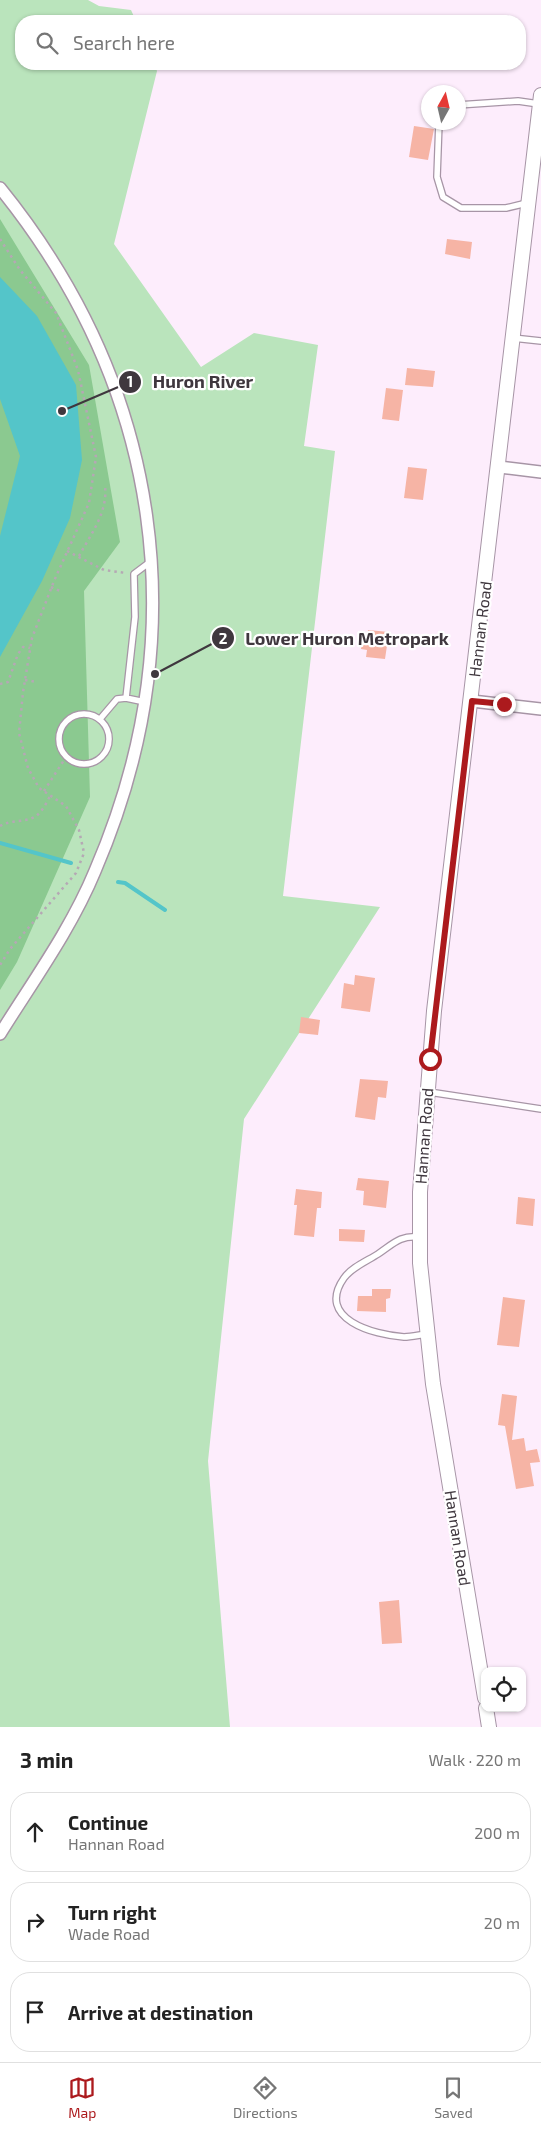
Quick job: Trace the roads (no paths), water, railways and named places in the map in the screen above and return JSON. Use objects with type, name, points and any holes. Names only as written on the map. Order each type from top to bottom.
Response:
[{"type":"street","name":"Hannan Road","points":[[481,1674],[434,1394],[419,1237],[427,1092],[435,1001],[472,701],[529,203],[538,144],[541,101]]},
{"type":"street","points":[[0,188],[50,256],[86,317],[99,346],[114,384],[132,442],[145,502],[152,560],[152,632],[146,702],[136,753],[126,787],[95,872],[62,935],[0,1034]]},
{"type":"street","points":[[499,467],[541,472]]},
{"type":"street","points":[[472,701],[541,709]]},
{"type":"street","points":[[487,1712],[490,1727]]},
{"type":"lane","points":[[466,104],[541,101]]},
{"type":"lane","points":[[439,130],[437,177],[442,197],[461,208],[506,208],[529,203]]},
{"type":"lane","points":[[513,338],[541,341]]},
{"type":"lane","points":[[126,698],[132,650],[134,574],[152,560]]},
{"type":"lane","points":[[100,719],[117,699],[126,698],[146,702]]},
{"type":"lane","points":[[79,714],[88,714],[100,719],[108,730],[110,738],[109,747],[104,755],[90,764],[74,763],[66,757],[59,745],[59,737],[65,722],[79,714]]},
{"type":"lane","points":[[427,1092],[541,1109]]},
{"type":"lane","points":[[419,1237],[406,1236],[354,1268],[344,1278],[338,1292],[336,1305],[346,1319],[365,1329],[386,1335],[406,1337],[427,1334]]},
{"type":"water","points":[[0,277],[37,316],[76,385],[82,460],[70,518],[42,581],[0,657],[0,536],[20,456],[0,399]]},
{"type":"waterway","points":[[0,843],[71,863]]},
{"type":"waterway","points":[[118,882],[125,883],[165,910]]},
{"type":"place","name":"Huron River","points":[[62,411]]},
{"type":"place","name":"Lower Huron Metropark","points":[[155,674]]}]
